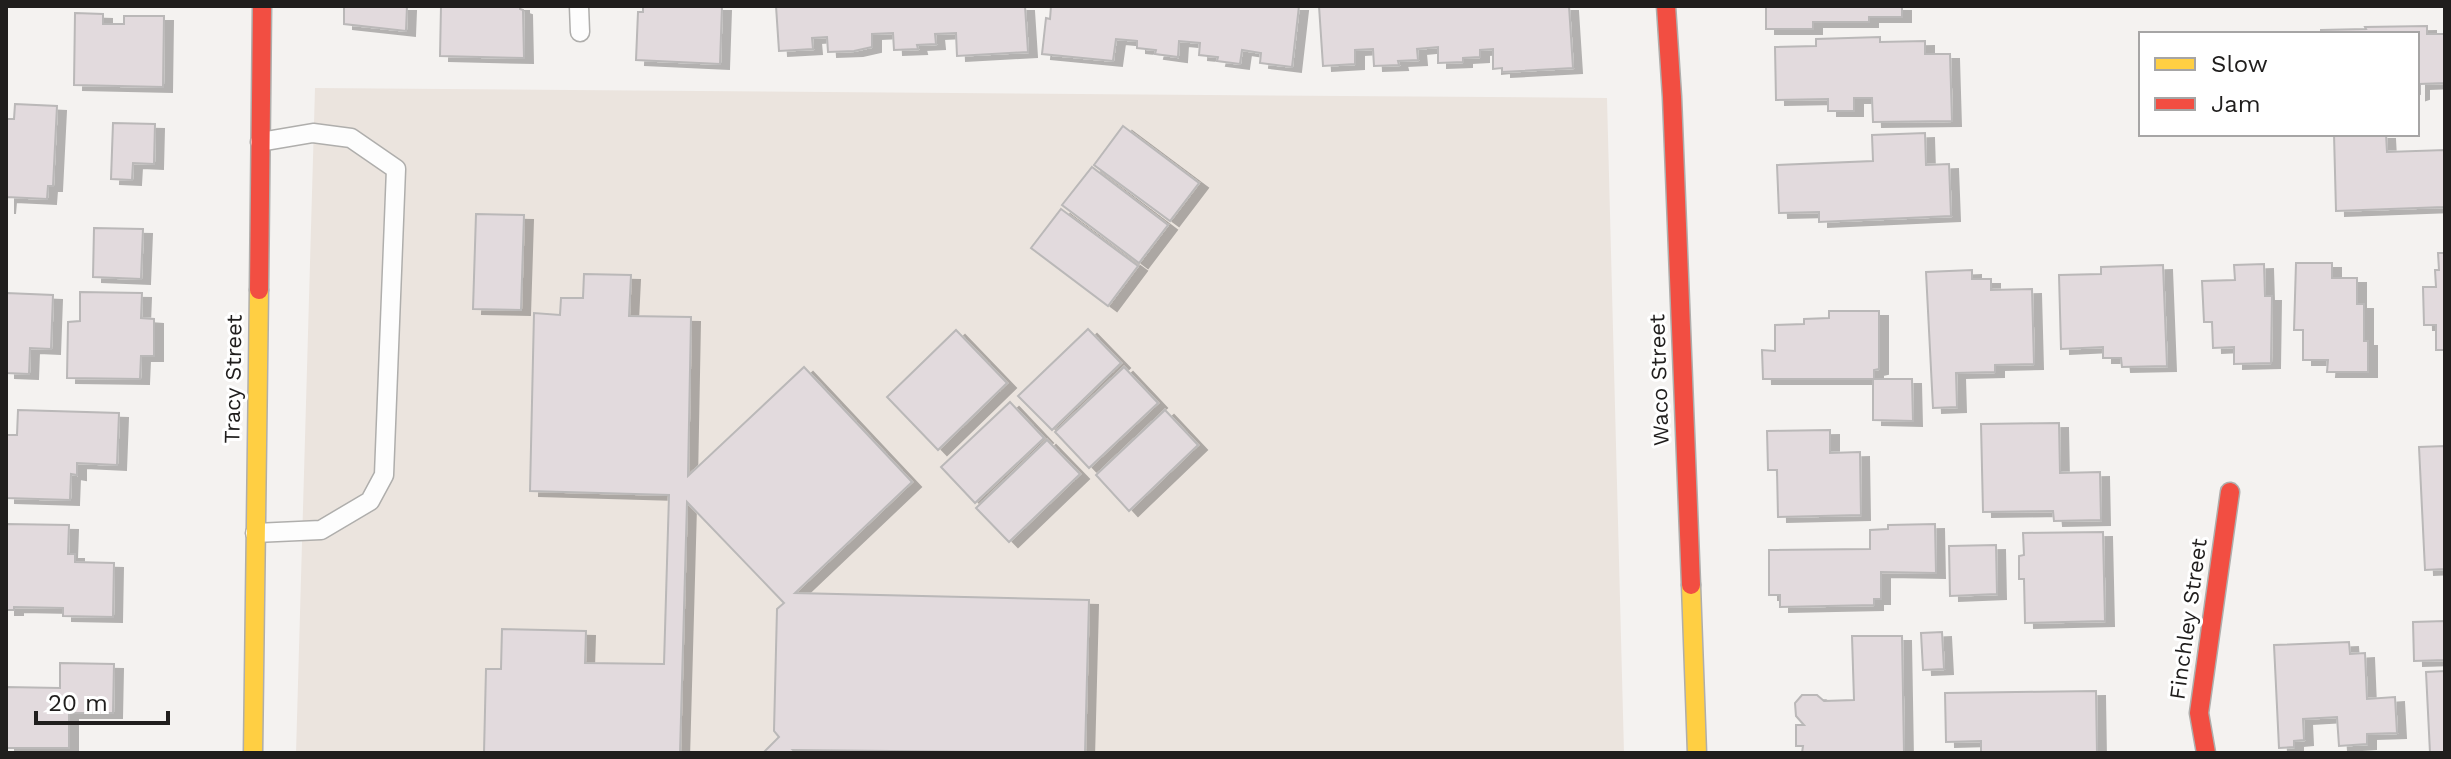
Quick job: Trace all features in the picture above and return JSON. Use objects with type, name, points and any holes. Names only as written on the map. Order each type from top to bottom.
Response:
[{"type":"street","name":"Tracy Street","points":[[253,753],[262,6]]},
{"type":"street","name":"Waco Street","points":[[1666,6],[1697,753]]},
{"type":"street","name":"Finchley Street","points":[[2206,753],[2199,713],[2230,492]]},
{"type":"lane","points":[[579,6],[580,32]]},
{"type":"lane","points":[[255,533],[321,530],[370,501],[384,475],[396,169],[351,138],[313,133],[260,142]]},
{"type":"shaded area","points":[[315,88],[1607,98],[1624,753],[296,753]]},
{"type":"building","points":[[344,6],[407,6],[406,31],[344,24]]},
{"type":"building","points":[[441,6],[520,6],[523,10],[524,58],[440,56]]},
{"type":"building","points":[[643,6],[722,6],[720,64],[636,60],[638,12],[643,12]]},
{"type":"building","points":[[776,6],[1025,6],[1028,52],[957,56],[956,33],[935,34],[936,44],[917,45],[918,49],[894,50],[893,33],[872,34],[872,47],[854,51],[828,52],[827,37],[812,38],[813,49],[779,51]]},
{"type":"building","points":[[1051,6],[1299,6],[1292,67],[1260,63],[1261,53],[1242,50],[1240,64],[1217,61],[1218,57],[1199,55],[1200,43],[1179,41],[1178,57],[1137,48],[1137,41],[1116,39],[1113,61],[1042,54],[1046,18],[1050,19]]},
{"type":"building","points":[[1319,6],[1569,6],[1573,68],[1502,72],[1502,68],[1493,69],[1493,49],[1480,50],[1480,57],[1463,58],[1463,62],[1438,63],[1438,47],[1417,49],[1418,60],[1398,61],[1399,65],[1374,66],[1373,49],[1355,50],[1355,64],[1323,66]]},
{"type":"building","points":[[1766,6],[1902,6],[1902,17],[1869,17],[1869,22],[1813,22],[1813,29],[1766,29]]},
{"type":"building","points":[[75,13],[103,14],[103,24],[124,24],[124,16],[164,16],[163,87],[74,85]]},
{"type":"building","points":[[2427,26],[2427,34],[2445,34],[2445,83],[2420,84],[2419,94],[2419,32],[2321,32],[2365,27]]},
{"type":"building","points":[[1880,37],[1880,42],[1925,41],[1925,54],[1950,54],[1952,121],[1873,122],[1872,98],[1854,98],[1854,111],[1828,111],[1828,99],[1776,100],[1775,47],[1816,46],[1816,39]]},
{"type":"building","points":[[15,104],[57,106],[53,186],[48,186],[47,199],[7,197],[6,209],[6,119],[14,119]]},
{"type":"building","points":[[113,123],[155,124],[154,164],[133,163],[132,180],[111,179]]},
{"type":"building","points":[[1123,126],[1199,183],[1170,221],[1094,165]]},
{"type":"building","points":[[1925,133],[1926,165],[1949,164],[1951,216],[1819,222],[1819,212],[1779,213],[1777,165],[1873,161],[1872,135]]},
{"type":"building","points":[[2334,136],[2386,136],[2387,152],[2445,150],[2444,207],[2336,211]]},
{"type":"building","points":[[1092,167],[1168,225],[1139,263],[1062,205]]},
{"type":"building","points":[[1061,209],[1138,266],[1108,306],[1031,248]]},
{"type":"building","points":[[476,214],[524,215],[521,310],[473,309]]},
{"type":"building","points":[[94,228],[143,229],[141,279],[93,277]]},
{"type":"building","points":[[2438,253],[2445,253],[2445,350],[2436,350],[2436,325],[2424,325],[2423,287],[2436,287]]},
{"type":"building","points":[[2296,263],[2332,263],[2332,278],[2357,278],[2357,304],[2364,304],[2368,372],[2327,372],[2328,360],[2303,360],[2303,330],[2294,330]]},
{"type":"building","points":[[2264,264],[2265,296],[2272,296],[2271,363],[2234,364],[2234,347],[2213,348],[2212,322],[2204,322],[2202,281],[2235,280],[2234,265]]},
{"type":"building","points":[[2163,265],[2167,366],[2122,367],[2121,358],[2103,358],[2103,347],[2061,349],[2059,275],[2101,274],[2101,267]]},
{"type":"building","points":[[1972,270],[1972,279],[1991,279],[1991,290],[2032,289],[2034,364],[1995,365],[1995,372],[1956,373],[1957,407],[1933,408],[1926,272]]},
{"type":"building","points":[[584,274],[631,275],[629,316],[691,317],[688,476],[804,367],[912,482],[795,593],[1089,600],[1085,753],[793,750],[796,753],[763,753],[779,737],[774,731],[777,609],[784,603],[687,502],[680,753],[484,753],[486,669],[501,669],[502,629],[586,631],[585,663],[664,664],[669,495],[530,491],[534,313],[560,315],[561,298],[583,298]]},
{"type":"building","points":[[80,292],[142,293],[141,318],[154,319],[154,356],[141,356],[140,379],[67,378],[68,322],[80,321]]},
{"type":"building","points":[[6,293],[53,295],[51,349],[30,348],[29,374],[6,373]]},
{"type":"building","points":[[1829,311],[1879,311],[1879,369],[1874,370],[1874,379],[1763,379],[1762,350],[1775,351],[1775,325],[1804,324],[1804,319],[1829,318]]},
{"type":"building","points":[[1088,329],[1121,363],[1052,430],[1018,396]]},
{"type":"building","points":[[956,330],[1007,383],[938,450],[887,397]]},
{"type":"building","points":[[1124,367],[1158,403],[1089,468],[1055,432]]},
{"type":"building","points":[[1873,379],[1912,379],[1913,421],[1873,420]]},
{"type":"building","points":[[1010,402],[1044,438],[975,503],[941,467]]},
{"type":"building","points":[[18,410],[119,413],[117,465],[77,463],[77,475],[71,474],[70,500],[6,498],[6,435],[17,435]]},
{"type":"building","points":[[1165,410],[1198,445],[1129,511],[1096,475]]},
{"type":"building","points":[[2059,423],[2060,473],[2100,472],[2101,520],[2054,521],[2053,511],[1983,512],[1981,424]]},
{"type":"building","points":[[1830,430],[1830,453],[1860,452],[1861,515],[1778,517],[1777,470],[1768,470],[1767,431]]},
{"type":"building","points":[[1047,440],[1080,474],[1009,542],[976,508]]},
{"type":"building","points":[[2445,446],[2445,569],[2425,570],[2419,447]]},
{"type":"building","points":[[6,524],[69,525],[68,554],[75,554],[75,562],[114,563],[113,617],[63,616],[63,608],[14,607],[14,610],[6,610]]},
{"type":"building","points":[[1935,524],[1936,573],[1881,572],[1881,599],[1874,599],[1874,605],[1780,607],[1780,595],[1769,595],[1769,550],[1870,549],[1870,530],[1888,529],[1888,525]]},
{"type":"building","points":[[2103,532],[2105,621],[2025,623],[2024,579],[2019,579],[2019,556],[2024,555],[2023,533]]},
{"type":"building","points":[[1996,545],[1997,594],[1950,596],[1949,546]]},
{"type":"building","points":[[2445,621],[2445,660],[2414,661],[2413,622]]},
{"type":"building","points":[[1942,632],[1944,669],[1923,670],[1921,633]]},
{"type":"building","points":[[1852,636],[1902,636],[1904,753],[1802,753],[1803,746],[1796,746],[1796,725],[1804,725],[1796,716],[1795,703],[1802,695],[1817,695],[1824,701],[1854,700]]},
{"type":"building","points":[[2349,642],[2350,654],[2365,653],[2367,699],[2395,697],[2397,733],[2367,734],[2367,744],[2339,746],[2337,717],[2303,719],[2304,740],[2294,741],[2294,747],[2279,748],[2274,645]]},
{"type":"building","points":[[60,663],[114,664],[113,713],[69,713],[69,748],[6,748],[6,687],[60,688]]},
{"type":"building","points":[[2445,671],[2445,753],[2430,753],[2426,672]]},
{"type":"building","points":[[2096,691],[2097,753],[1981,753],[1981,741],[1946,742],[1945,693]]},
{"type":"traffic: slow","points":[[253,753],[259,290]]},
{"type":"traffic: slow","points":[[1691,585],[1697,753]]},
{"type":"traffic: jam","points":[[259,290],[262,6]]},
{"type":"traffic: jam","points":[[1666,6],[1691,585]]},
{"type":"traffic: jam","points":[[2206,753],[2199,713],[2230,492]]}]
